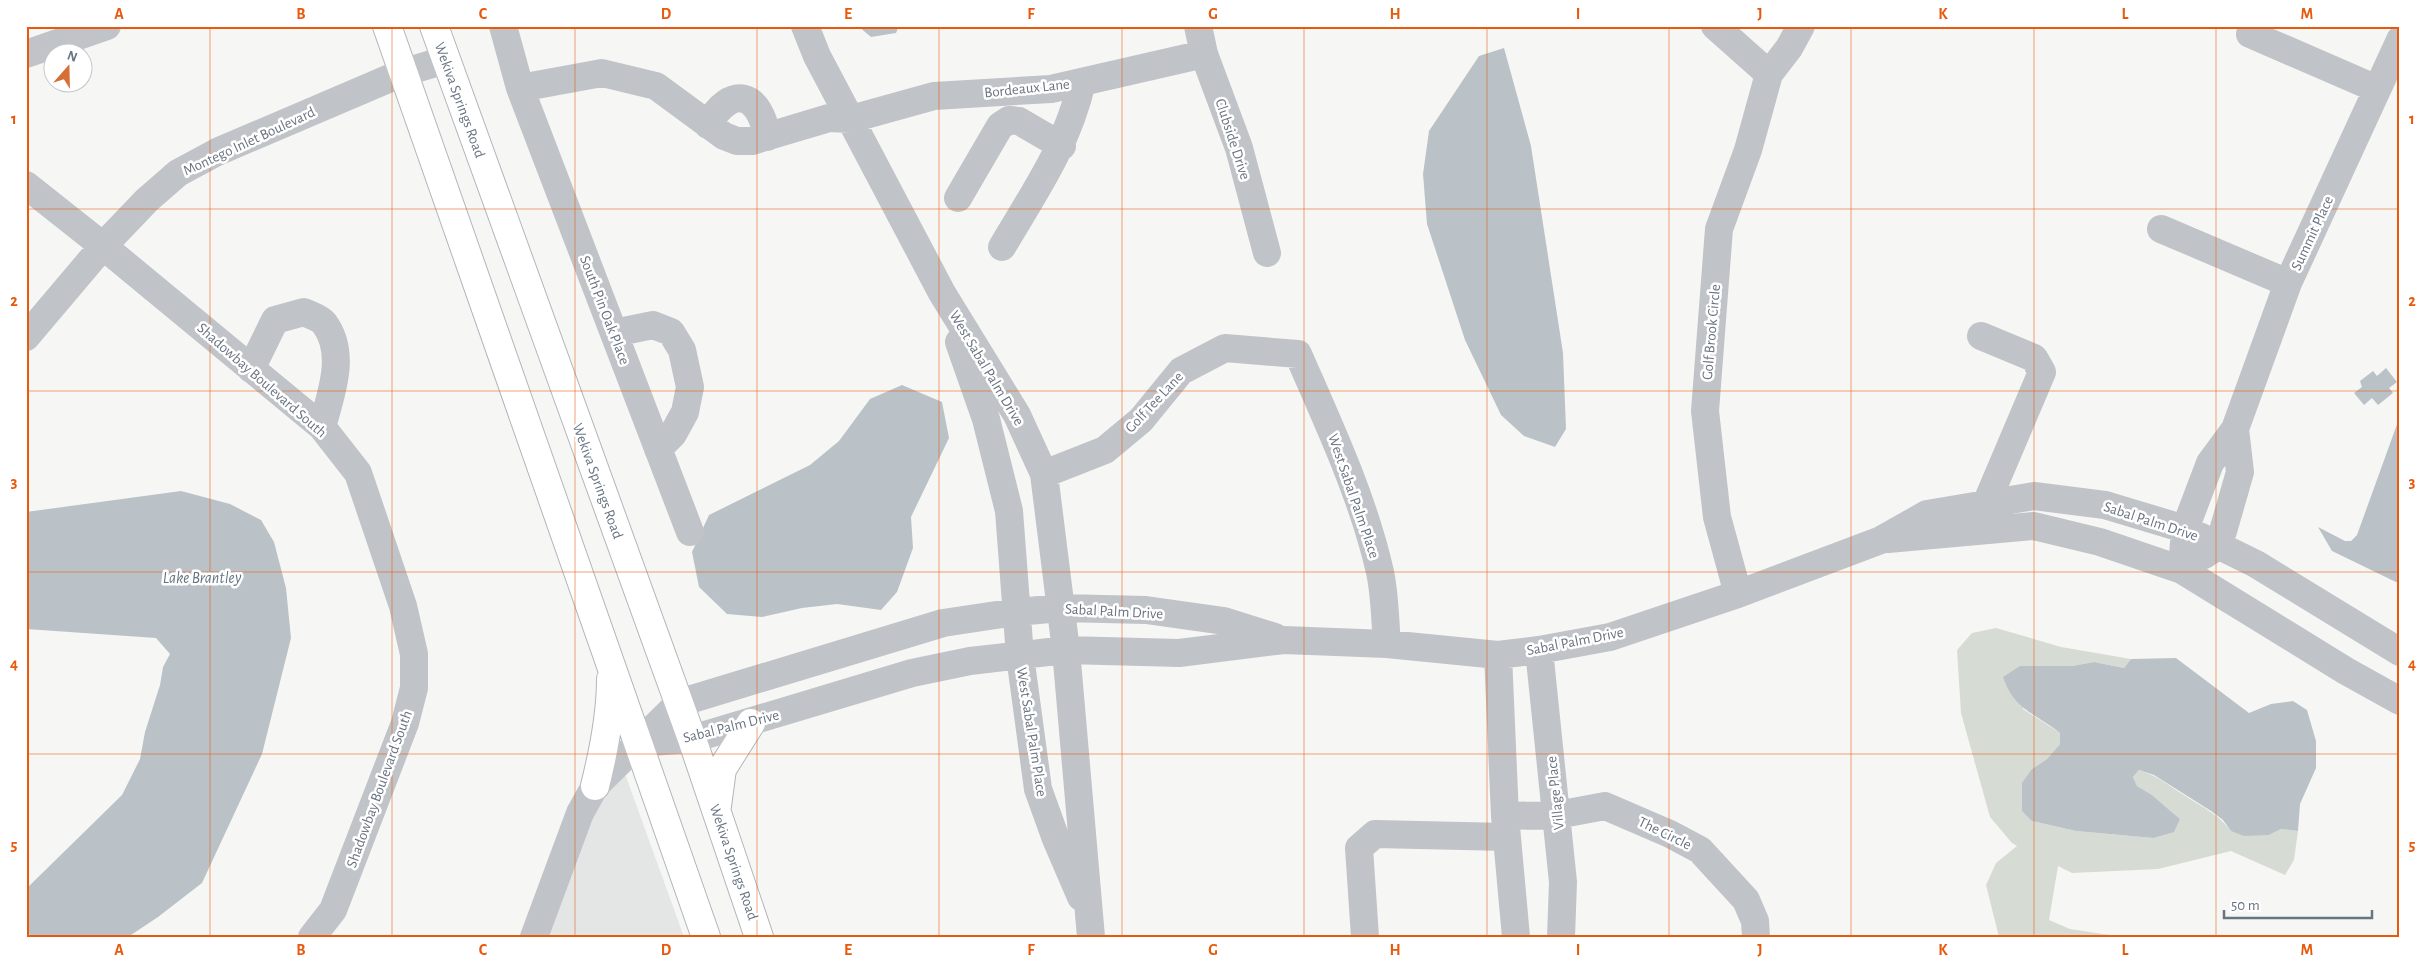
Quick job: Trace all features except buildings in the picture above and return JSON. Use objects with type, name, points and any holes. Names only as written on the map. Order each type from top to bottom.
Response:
[{"type":"main road","points":[[387,26],[706,937]]},
{"type":"main road","name":"Wekiva Springs Road","points":[[434,26],[692,739],[759,937]]},
{"type":"main road","points":[[595,786],[605,747],[611,701],[611,662]]},
{"type":"main road","points":[[717,810],[722,769],[751,722]]},
{"type":"street","points":[[26,54],[107,26]]},
{"type":"street","name":"South Pin Oak Place","points":[[503,26],[520,88],[690,532]]},
{"type":"street","name":"West Sabal Palm Drive","points":[[805,26],[817,56],[942,293],[1018,415],[1044,474],[1066,650]]},
{"type":"street","name":"Clubside Drive","points":[[1198,26],[1204,54],[1238,148],[1267,253]]},
{"type":"street","points":[[1716,26],[1769,74]]},
{"type":"street","name":"Golf Brook Circle","points":[[1738,594],[1717,517],[1704,411],[1719,229],[1748,150],[1769,74],[1789,48],[1801,26]]},
{"type":"street","points":[[2250,34],[2377,90]]},
{"type":"street","name":"Summit Place","points":[[2182,570],[2185,529],[2210,464],[2235,429],[2288,283],[2400,40]]},
{"type":"street","name":"Bordeaux Lane","points":[[520,88],[602,73],[656,86],[708,125],[737,141],[752,141],[829,118],[851,119],[934,96],[1051,89],[1204,54]]},
{"type":"street","name":"Montego Inlet Boulevard","points":[[26,336],[103,246],[147,200],[178,173],[218,152],[402,73],[445,60]]},
{"type":"street","points":[[1002,247],[1062,146],[1075,110],[1082,82]]},
{"type":"street","points":[[708,125],[716,110],[726,102],[739,98],[752,102],[760,112],[767,137]]},
{"type":"street","points":[[958,198],[1000,126],[1009,120],[1019,121],[1062,146]]},
{"type":"street","name":"Shadowbay Boulevard South","points":[[26,185],[103,246],[322,427],[358,473],[403,606],[414,654],[414,688],[405,723],[333,910],[312,937]]},
{"type":"street","points":[[2161,229],[2288,283]]},
{"type":"street","name":"West Sabal Palm Drive","points":[[942,293],[986,419],[1009,511],[1020,656]]},
{"type":"street","points":[[251,369],[275,320],[304,312],[323,322],[337,350],[333,388],[322,427]]},
{"type":"street","points":[[614,333],[653,325],[671,332],[682,350],[690,387],[685,412],[673,434],[658,449]]},
{"type":"street","points":[[1981,336],[2034,358],[2042,372],[1986,504]]},
{"type":"street","name":"Golf Tee Lane","points":[[1044,474],[1105,450],[1142,420],[1181,371],[1225,348],[1298,354]]},
{"type":"street","name":"West Sabal Palm Place","points":[[1298,354],[1331,429],[1367,525],[1380,574],[1387,644]]},
{"type":"street","name":"Summit Place","points":[[2219,545],[2240,472],[2235,429]]},
{"type":"street","name":"Sabal Palm Drive","points":[[638,742],[692,739],[912,673],[970,661],[1066,650],[1180,653],[1284,640],[1387,644],[1498,655],[1538,650],[1610,637],[1738,594],[1881,540],[1927,514],[2034,496],[2105,505],[2185,529],[2256,564],[2400,652]]},
{"type":"street","name":"Sabal Palm Drive","points":[[1881,540],[2034,526],[2100,542],[2182,570],[2346,671],[2400,701]]},
{"type":"street","points":[[2182,570],[2219,545]]},
{"type":"street","name":"Sabal Palm Drive","points":[[638,742],[679,703],[943,623],[1016,612],[1061,608],[1146,610],[1224,621],[1284,640]]},
{"type":"street","name":"West Sabal Palm Place","points":[[1066,650],[1091,928]]},
{"type":"street","name":"Village Place","points":[[1538,650],[1563,882],[1561,937]]},
{"type":"street","points":[[1498,655],[1506,827],[1516,937]]},
{"type":"street","name":"West Sabal Palm Place","points":[[1020,656],[1040,795],[1091,928]]},
{"type":"street","points":[[534,937],[580,813],[595,786],[638,742]]},
{"type":"street","points":[[1040,795],[1079,787]]},
{"type":"street","name":"The Circle","points":[[1365,937],[1359,848],[1376,834],[1506,827],[1605,806],[1670,834],[1700,850],[1746,900],[1755,921],[1756,937]]},
{"type":"shaded area","points":[[1996,628],[2061,647],[2131,659],[2124,668],[2094,662],[2072,666],[2020,666],[2023,709],[2060,733],[2060,744],[2047,759],[2032,769],[2032,821],[2076,831],[2153,838],[2180,819],[2152,795],[2137,786],[2133,777],[2139,770],[2146,772],[2205,808],[2221,820],[2231,831],[2269,835],[2281,829],[2298,831],[2294,860],[2285,875],[2231,851],[2158,869],[2072,873],[2058,866],[2049,920],[2070,929],[2123,937],[1999,937],[1986,885],[1996,863],[2017,846],[2012,843],[1990,817],[1961,713],[1957,650],[1972,633]]},
{"type":"shaded area","points":[[624,771],[684,937],[545,937],[600,798]]},
{"type":"water","points":[[858,26],[899,26],[896,33],[871,37]]},
{"type":"water","points":[[1504,48],[1531,146],[1563,353],[1566,429],[1555,447],[1524,436],[1501,415],[1465,340],[1427,224],[1423,174],[1429,131],[1479,56]]},
{"type":"water","points":[[2386,368],[2397,382],[2389,388],[2393,393],[2378,405],[2372,398],[2364,405],[2354,393],[2362,387],[2360,381],[2373,371],[2377,376]]},
{"type":"water","points":[[902,385],[942,402],[949,438],[911,517],[913,548],[897,592],[881,610],[837,604],[802,608],[762,617],[727,614],[699,587],[692,552],[709,515],[810,465],[839,441],[870,399]]},
{"type":"water","points":[[2400,416],[2400,584],[2332,551],[2318,527],[2345,541],[2351,541],[2357,535]]},
{"type":"water","name":"Lake Brantley","points":[[181,491],[230,504],[261,520],[274,542],[286,588],[291,638],[262,754],[202,883],[158,917],[128,937],[33,937],[26,932],[26,889],[122,795],[140,759],[145,732],[160,685],[163,667],[170,654],[156,638],[26,629],[26,512]]},
{"type":"water","points":[[2176,658],[2249,713],[2271,704],[2293,701],[2307,710],[2316,741],[2316,768],[2300,804],[2298,831],[2281,829],[2269,835],[2244,836],[2231,831],[2223,820],[2211,811],[2154,775],[2139,770],[2133,777],[2137,786],[2152,795],[2180,819],[2174,832],[2153,838],[2076,831],[2032,821],[2022,811],[2022,783],[2032,769],[2047,759],[2060,744],[2060,733],[2019,704],[2013,697],[2003,677],[2020,666],[2072,666],[2094,662],[2124,668],[2131,659]]}]
